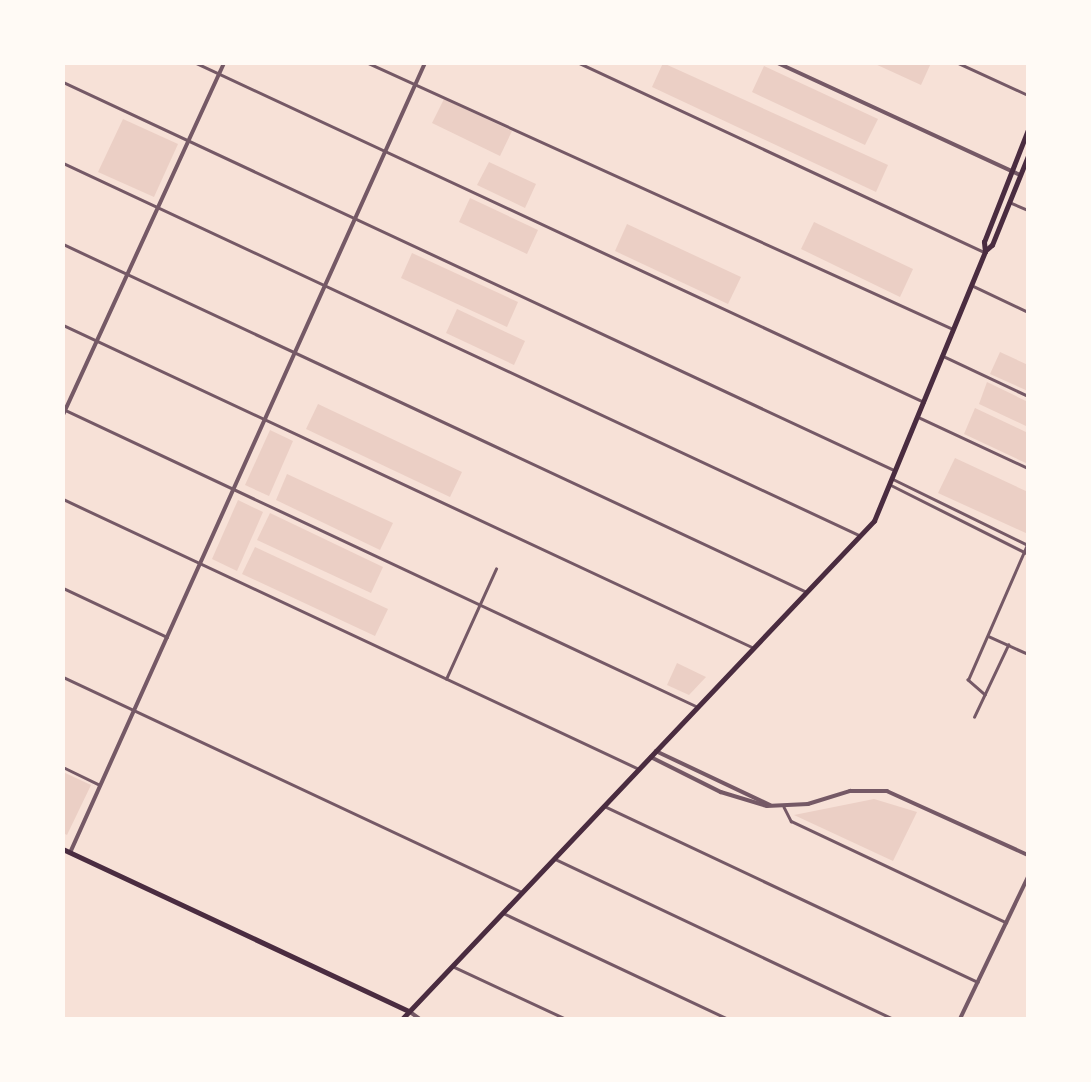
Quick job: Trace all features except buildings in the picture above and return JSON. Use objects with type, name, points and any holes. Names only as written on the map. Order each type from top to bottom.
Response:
[{"type":"main road","points":[[985,252],[984,242],[1028,130]]},
{"type":"main road","points":[[402,1019],[862,536],[897,471],[971,285],[985,252],[992,245],[1028,156]]},
{"type":"main road","points":[[63,849],[409,1012]]},
{"type":"street","points":[[196,63],[924,402]]},
{"type":"street","points":[[224,63],[64,411],[698,707]]},
{"type":"street","points":[[369,63],[953,330]]},
{"type":"street","points":[[70,853],[425,63]]},
{"type":"street","points":[[579,63],[985,252]]},
{"type":"street","points":[[778,63],[1020,175]]},
{"type":"street","points":[[958,63],[1028,95]]},
{"type":"street","points":[[63,82],[897,471]]},
{"type":"street","points":[[63,163],[862,536]]},
{"type":"street","points":[[1009,202],[1028,211]]},
{"type":"street","points":[[63,244],[807,592]]},
{"type":"street","points":[[971,285],[1028,312]]},
{"type":"street","points":[[63,325],[754,648]]},
{"type":"street","points":[[943,356],[1028,396]]},
{"type":"street","points":[[918,417],[1028,468]]},
{"type":"street","points":[[892,482],[1027,545],[968,680],[985,695]]},
{"type":"street","points":[[892,482],[1028,554]]},
{"type":"street","points":[[63,499],[639,769]]},
{"type":"street","points":[[446,678],[496,569]]},
{"type":"street","points":[[63,588],[167,637]]},
{"type":"street","points":[[988,636],[1028,654]]},
{"type":"street","points":[[974,717],[1008,645]]},
{"type":"street","points":[[63,677],[522,892]]},
{"type":"street","points":[[656,751],[772,805]]},
{"type":"street","points":[[650,757],[721,792],[784,807],[850,791],[887,791],[1028,855]]},
{"type":"street","points":[[63,767],[100,785]]},
{"type":"street","points":[[604,806],[978,982]]},
{"type":"street","points":[[784,807],[791,821],[1006,922]]},
{"type":"street","points":[[554,859],[894,1019]]},
{"type":"street","points":[[960,1019],[1028,877]]},
{"type":"street","points":[[502,913],[728,1019]]},
{"type":"street","points":[[452,965],[565,1019]]},
{"type":"street","points":[[409,1012],[420,1019]]},
{"type":"shaded area","points":[[663,63],[888,165],[876,192],[652,87]]},
{"type":"shaded area","points":[[873,63],[931,63],[921,85]]},
{"type":"shaded area","points":[[764,66],[878,119],[865,145],[752,92]]},
{"type":"shaded area","points":[[444,99],[512,131],[500,156],[432,123]]},
{"type":"shaded area","points":[[123,119],[178,144],[154,197],[98,172]]},
{"type":"shaded area","points":[[489,162],[536,184],[525,208],[477,185]]},
{"type":"shaded area","points":[[470,198],[538,230],[527,254],[459,222]]},
{"type":"shaded area","points":[[814,222],[913,269],[900,297],[801,249]]},
{"type":"shaded area","points":[[627,224],[741,277],[728,304],[615,251]]},
{"type":"shaded area","points":[[412,253],[518,302],[507,327],[401,278]]},
{"type":"shaded area","points":[[457,309],[525,341],[514,365],[446,333]]},
{"type":"shaded area","points":[[1000,352],[1028,365],[1028,391],[990,374]]},
{"type":"shaded area","points":[[987,382],[1028,402],[1028,427],[979,404]]},
{"type":"shaded area","points":[[318,404],[462,472],[450,497],[306,429]]},
{"type":"shaded area","points":[[975,408],[1028,433],[1028,464],[964,434]]},
{"type":"shaded area","points":[[270,430],[293,441],[269,496],[245,485]]},
{"type":"shaded area","points":[[955,458],[1028,492],[1028,534],[938,493]]},
{"type":"shaded area","points":[[287,474],[393,523],[380,550],[276,500]]},
{"type":"shaded area","points":[[238,500],[263,512],[237,571],[212,559]]},
{"type":"shaded area","points":[[270,513],[383,567],[371,593],[257,540]]},
{"type":"shaded area","points":[[255,547],[388,609],[375,636],[242,574]]},
{"type":"shaded area","points":[[677,663],[706,677],[689,695],[667,685]]},
{"type":"shaded area","points":[[63,772],[91,785],[67,835],[63,833]]},
{"type":"shaded area","points":[[874,799],[917,812],[893,861],[794,815]]}]
